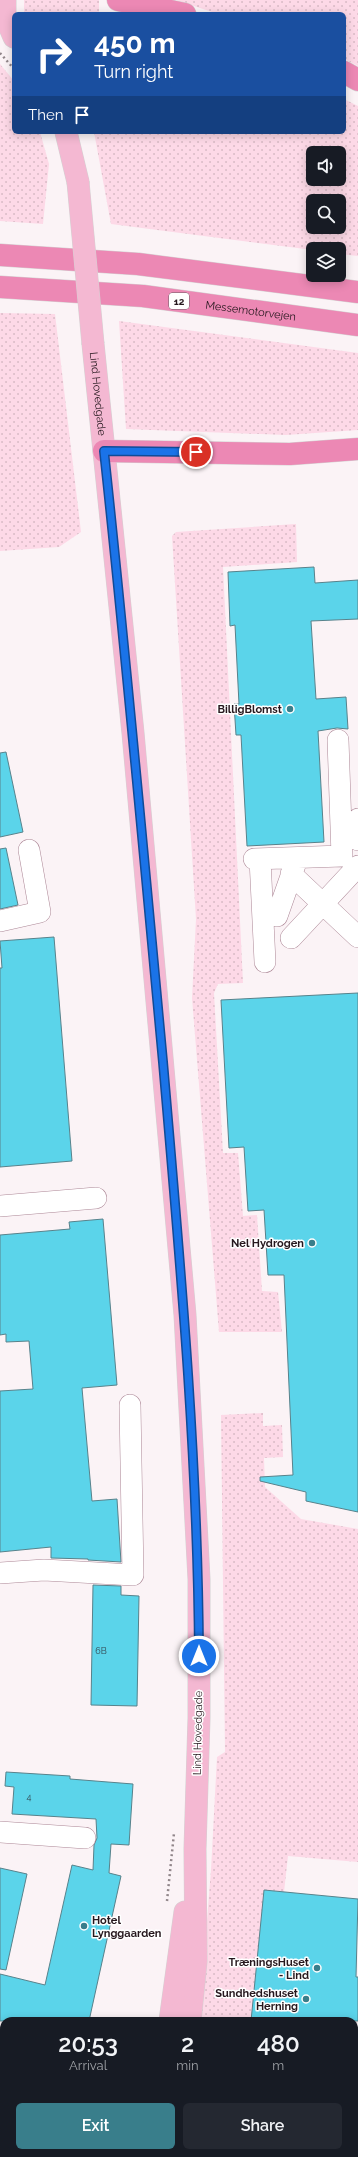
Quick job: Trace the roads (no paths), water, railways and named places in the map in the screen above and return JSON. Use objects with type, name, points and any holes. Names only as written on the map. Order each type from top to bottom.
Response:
[{"type":"highway","points":[[118,0],[175,12]]},
{"type":"highway","points":[[346,73],[358,80]]},
{"type":"highway","points":[[0,255],[138,264],[358,292]]},
{"type":"highway","name":"Messemotorvejen","points":[[0,287],[143,296],[358,325]]},
{"type":"highway","points":[[104,451],[290,454],[358,449]]},
{"type":"main road","points":[[5,0],[5,16],[12,32]]},
{"type":"main road","points":[[115,0],[115,12]]},
{"type":"main road","name":"Lind Hovedgade","points":[[66,134],[78,182],[133,733],[185,1316],[199,1579],[199,1718],[195,1849],[196,1961],[190,2017]]},
{"type":"main road","name":"Lind Hovedgade","points":[[78,182],[82,134]]},
{"type":"main road","name":"Lind Hovedgade","points":[[171,2017],[195,1849]]},
{"type":"street","points":[[265,962],[257,859],[294,866],[342,856],[351,830],[338,740]]},
{"type":"street","points":[[0,921],[40,912],[29,850]]},
{"type":"street","points":[[294,866],[323,904],[358,937]]},
{"type":"street","points":[[277,916],[294,866]]},
{"type":"street","points":[[291,938],[358,866]]},
{"type":"street","points":[[0,1206],[96,1198]]},
{"type":"street","points":[[0,1573],[44,1570],[133,1575],[130,1405]]},
{"type":"street","points":[[0,1832],[85,1838]]},
{"type":"place","name":"BilligBlomst","points":[[290,709]]},
{"type":"place","name":"Nel Hydrogen","points":[[312,1243]]},
{"type":"place","name":"Hotel Lynggaarden","points":[[84,1926]]},
{"type":"place","name":"TræningsHuset - Lind","points":[[317,1968]]},
{"type":"place","name":"Sundhedshuset Herning","points":[[306,1999]]}]
